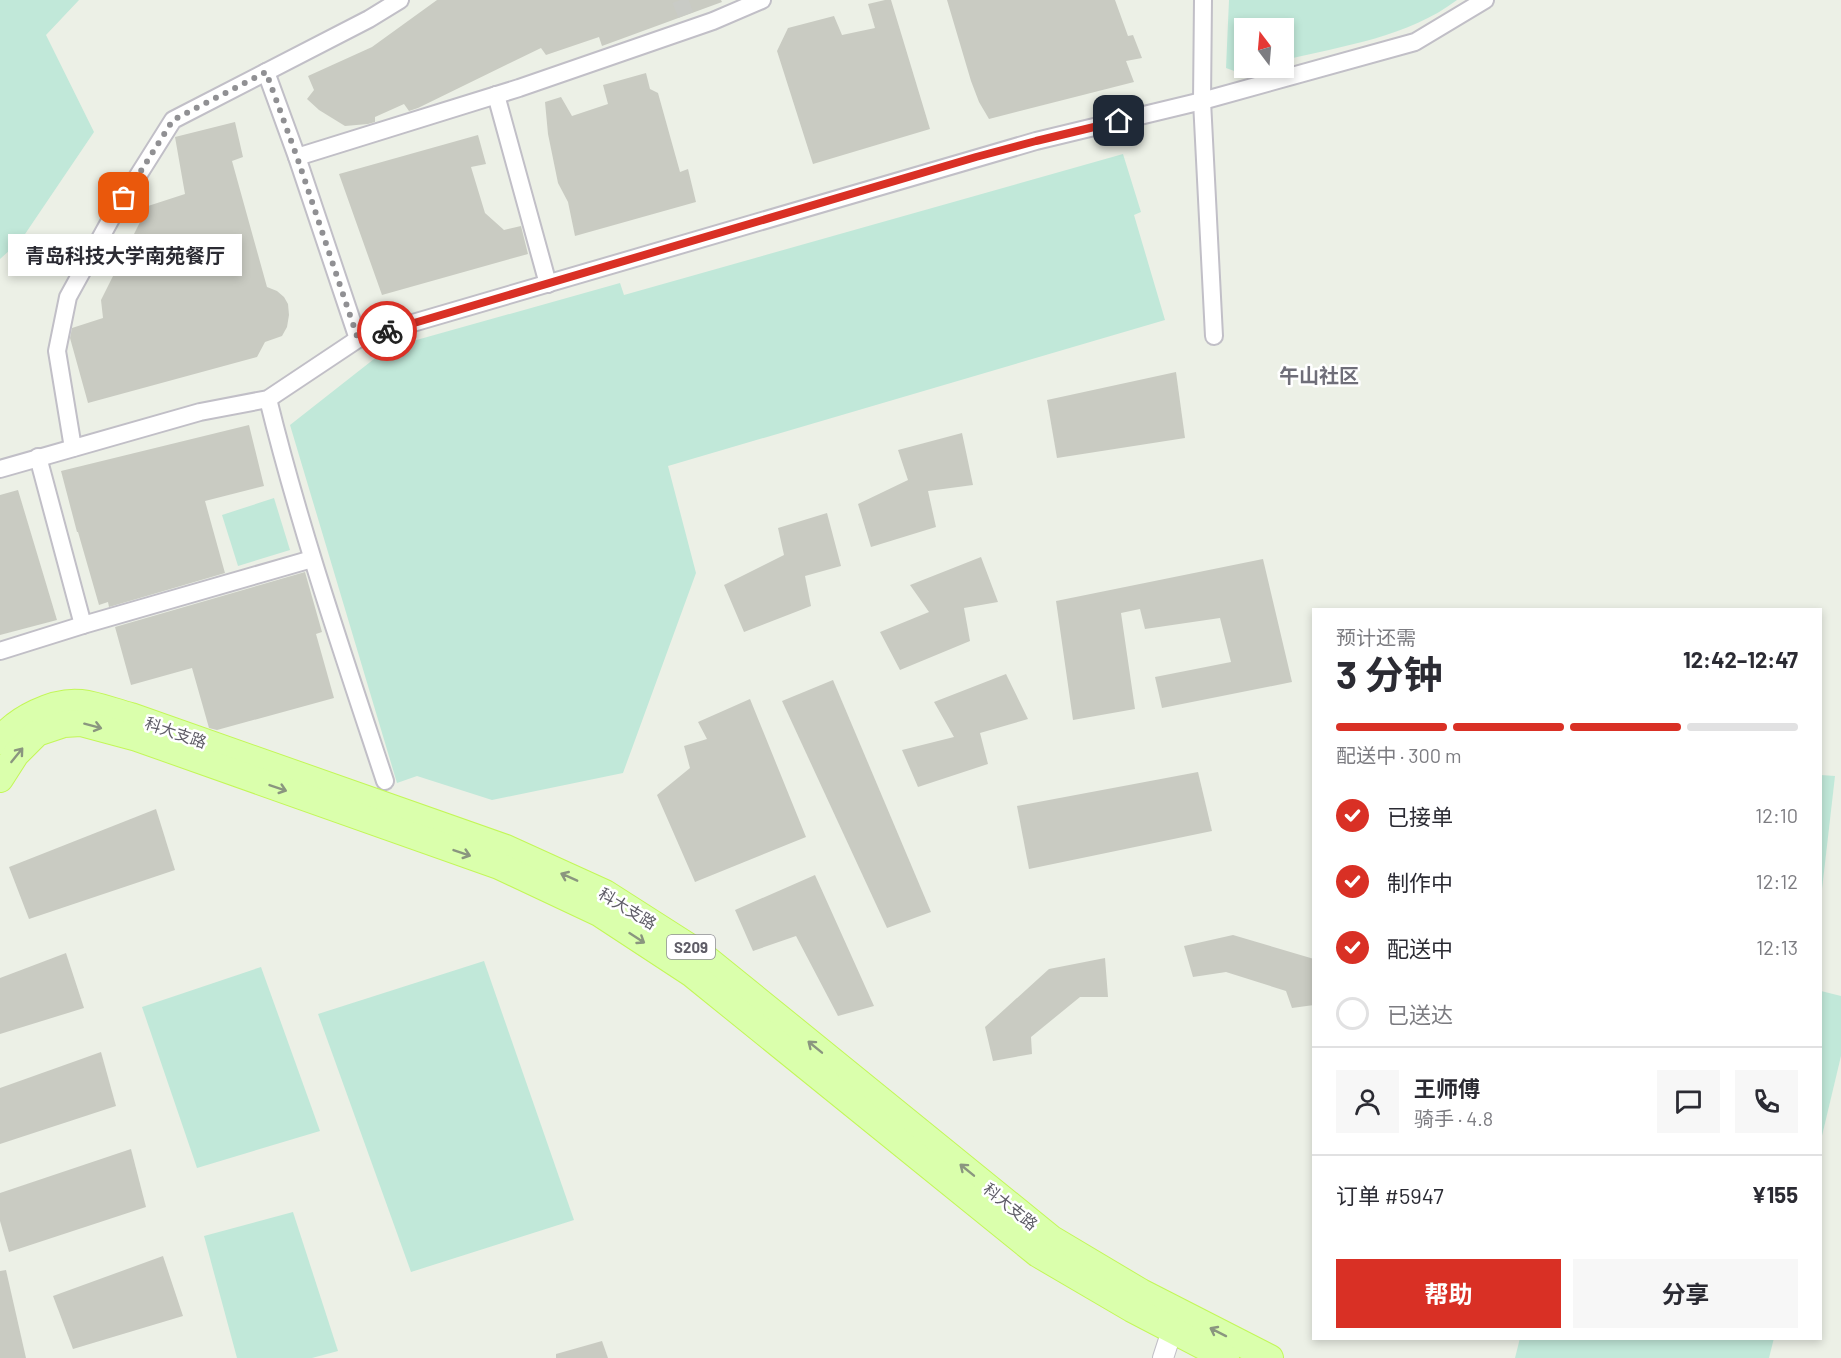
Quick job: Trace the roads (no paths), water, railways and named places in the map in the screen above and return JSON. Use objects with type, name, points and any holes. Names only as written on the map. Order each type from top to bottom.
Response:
[{"type":"main road","name":"科大支路","points":[[0,741],[3,736],[30,715],[61,704],[80,703],[131,716],[506,848],[605,893],[702,955],[1052,1239],[1141,1292],[1174,1321],[1226,1358]]},
{"type":"main road","name":"科大支路","points":[[0,779],[16,754],[37,733],[64,724],[81,723],[137,738],[499,866],[599,913],[692,974],[1038,1254],[1132,1309],[1174,1321],[1270,1358]]},
{"type":"street","points":[[73,448],[57,351],[68,297],[112,217],[173,120],[369,19],[399,0]]},
{"type":"street","points":[[297,157],[496,95],[689,22],[762,0]]},
{"type":"street","points":[[1203,0],[1202,101],[1214,336]]},
{"type":"street","points":[[0,469],[200,412],[268,399],[358,339],[1036,141],[1202,101],[1415,42],[1485,0]]},
{"type":"street","points":[[266,72],[358,339]]},
{"type":"street","points":[[496,95],[548,284]]},
{"type":"street","points":[[268,399],[312,559],[385,781]]},
{"type":"street","points":[[38,457],[83,624]]},
{"type":"street","points":[[0,651],[83,624],[312,559]]},
{"type":"street","points":[[1163,1358],[1174,1321]]},
{"type":"tunnel","points":[[680,0],[686,15]]},
{"type":"place","name":"青岛科技大学南苑餐厅","points":[[124,198]]},
{"type":"district","name":"午山社区","points":[[1319,375]]}]
